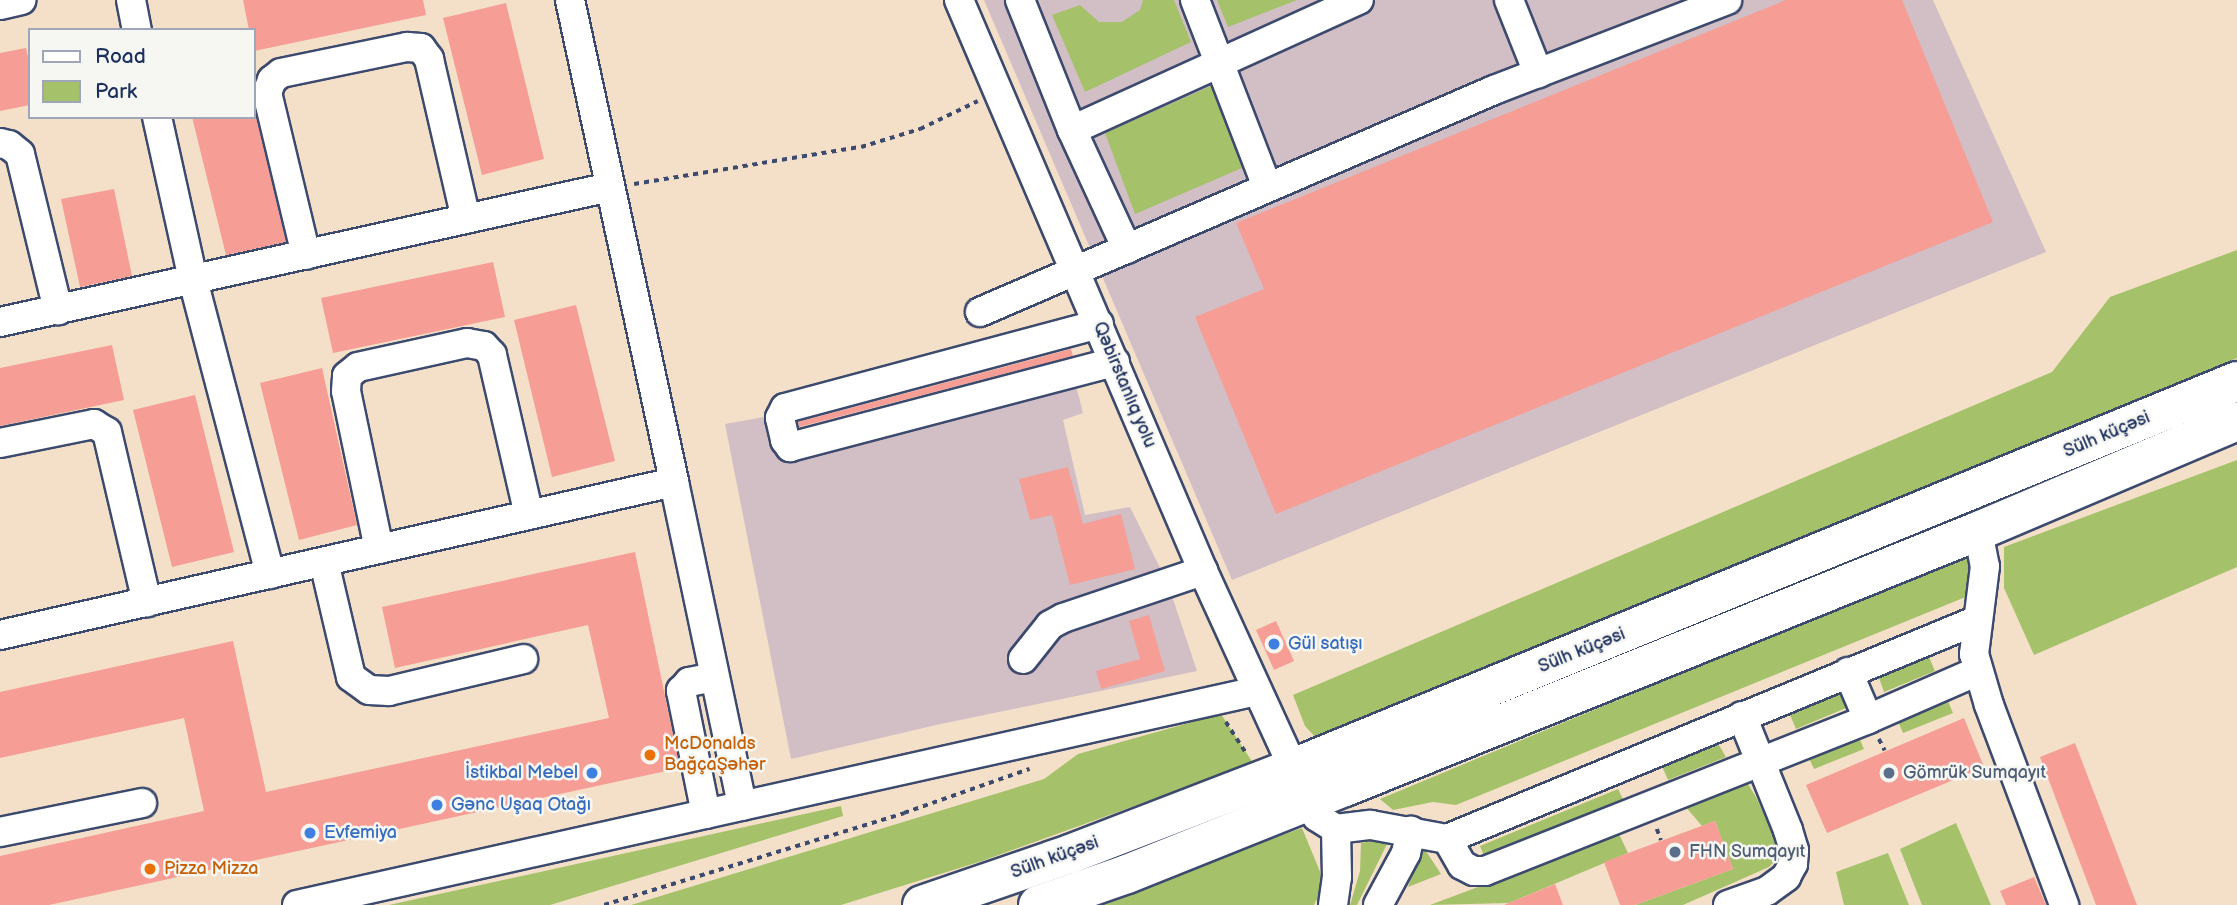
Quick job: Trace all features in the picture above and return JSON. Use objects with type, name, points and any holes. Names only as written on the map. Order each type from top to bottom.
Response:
[{"type":"highway","name":"Sülh küçəsi","points":[[1038,905],[1127,874],[1300,785],[2237,380]]},
{"type":"highway","name":"Sülh küçəsi","points":[[922,905],[1070,854],[1300,785],[1978,531],[2237,421]]},
{"type":"street","points":[[0,5],[21,0]]},
{"type":"street","points":[[131,0],[137,28]]},
{"type":"street","points":[[570,0],[742,806]]},
{"type":"street","name":"Qəbirstanlıq yolu","points":[[959,0],[1256,691],[1317,817],[1336,829]]},
{"type":"street","points":[[1020,0],[1072,130],[1128,249]]},
{"type":"street","points":[[1195,0],[1267,187]]},
{"type":"street","points":[[1072,130],[1359,0]]},
{"type":"street","points":[[1509,0],[1538,73]]},
{"type":"street","points":[[980,312],[1538,73],[1727,0]]},
{"type":"street","points":[[306,255],[267,93],[272,80],[281,72],[407,47],[421,48],[429,58],[466,219]]},
{"type":"street","points":[[157,119],[193,280],[270,574]]},
{"type":"street","points":[[0,143],[9,145],[20,153],[58,310]]},
{"type":"street","points":[[0,323],[610,187]]},
{"type":"street","points":[[1099,324],[785,408],[780,418],[785,440],[790,447],[1115,362]]},
{"type":"street","points":[[379,549],[346,391],[347,376],[358,368],[467,343],[484,346],[492,355],[529,515]]},
{"type":"street","points":[[0,443],[94,424],[107,432],[147,602]]},
{"type":"street","points":[[0,635],[674,482]]},
{"type":"street","points":[[1978,531],[1985,566],[1975,621],[1973,654],[2064,905]]},
{"type":"street","points":[[324,562],[351,677],[369,690],[389,691],[523,659]]},
{"type":"street","points":[[1023,659],[1050,625],[1063,618],[1203,571]]},
{"type":"street","points":[[1333,905],[1337,877],[1336,829],[1371,825],[1447,839],[1975,621]]},
{"type":"street","points":[[1447,839],[1462,865],[1474,871],[1485,871],[1868,719],[1978,671]]},
{"type":"street","points":[[1848,672],[1868,719]]},
{"type":"street","points":[[706,814],[681,691],[689,682],[715,677]]},
{"type":"street","points":[[297,905],[1256,691]]},
{"type":"street","points":[[1728,905],[1770,898],[1793,864],[1794,850],[1742,716]]},
{"type":"street","points":[[0,832],[142,803]]},
{"type":"street","points":[[1378,905],[1406,853],[1411,831]]},
{"type":"path","points":[[610,187],[861,148],[920,129],[998,90]]},
{"type":"path","points":[[1221,714],[1253,763]]},
{"type":"path","points":[[604,905],[904,813],[1030,768]]},
{"type":"shaded area","points":[[984,0],[1933,0],[2046,252],[1232,580]]},
{"type":"shaded area","points":[[1075,382],[1083,413],[1063,420],[1085,515],[1130,507],[1168,584],[1197,671],[936,725],[791,759],[725,424],[776,415],[786,454]]},
{"type":"green space","points":[[1143,0],[1174,0],[1191,42],[1085,92],[1052,15],[1080,5],[1099,22],[1122,22],[1140,10]]},
{"type":"green space","points":[[1217,0],[1297,0],[1228,27]]},
{"type":"green space","points":[[1211,86],[1242,168],[1135,214],[1105,133]]},
{"type":"green space","points":[[2237,250],[2237,358],[1330,736],[1318,740],[1305,726],[1293,695],[2052,372],[2110,297]]},
{"type":"green space","points":[[2237,460],[2237,567],[2034,655],[2004,588],[2004,547]]},
{"type":"green space","points":[[1973,552],[1973,594],[1456,805],[1433,802],[1393,810],[1380,799]]},
{"type":"green space","points":[[1929,657],[1935,671],[1884,692],[1879,678]]},
{"type":"green space","points":[[1840,694],[1846,708],[1796,729],[1790,715]]},
{"type":"green space","points":[[1947,699],[1953,713],[1903,733],[1897,719]]},
{"type":"green space","points":[[1221,714],[1253,763],[982,861],[841,905],[631,905],[1044,779],[1078,754]]},
{"type":"green space","points":[[1858,735],[1864,749],[1814,769],[1808,756]]},
{"type":"green space","points":[[1719,745],[1726,757],[1668,780],[1662,766]]},
{"type":"green space","points":[[1739,782],[1748,784],[1756,797],[1777,843],[1777,859],[1769,867],[1683,905],[1635,905],[1733,869],[1715,821],[1702,826],[1684,805]]},
{"type":"green space","points":[[1618,789],[1623,799],[1484,856],[1480,846]]},
{"type":"green space","points":[[841,806],[843,816],[550,905],[389,905]]},
{"type":"green space","points":[[1956,823],[1991,905],[1922,905],[1900,849]]},
{"type":"green space","points":[[1302,828],[1321,874],[1320,893],[1314,905],[1086,905]]},
{"type":"green space","points":[[1619,834],[1628,853],[1509,903],[1430,905]]},
{"type":"green space","points":[[1390,838],[1357,905],[1350,905],[1360,871],[1361,843]]},
{"type":"green space","points":[[1422,845],[1441,874],[1408,887]]},
{"type":"green space","points":[[1888,853],[1909,905],[1844,905],[1836,872]]},
{"type":"building","points":[[243,0],[423,0],[426,15],[256,51],[256,28],[249,28]]},
{"type":"building","points":[[1786,0],[1902,0],[1993,222],[1276,514],[1195,317],[1264,289],[1236,223]]},
{"type":"building","points":[[506,3],[544,159],[482,175],[443,18]]},
{"type":"building","points":[[26,48],[28,105],[0,111],[0,53]]},
{"type":"building","points":[[256,117],[286,242],[226,255],[192,119]]},
{"type":"building","points":[[114,189],[132,276],[80,287],[61,199]]},
{"type":"building","points":[[493,262],[505,317],[333,353],[321,298]]},
{"type":"building","points":[[576,305],[615,461],[552,477],[514,320]]},
{"type":"building","points":[[112,345],[124,400],[0,426],[0,368]]},
{"type":"building","points":[[1071,349],[1073,356],[799,427],[798,422]]},
{"type":"building","points":[[322,368],[357,525],[299,540],[260,383]]},
{"type":"building","points":[[195,395],[234,552],[172,567],[133,410]]},
{"type":"building","points":[[1068,467],[1083,524],[1121,514],[1135,569],[1070,585],[1052,515],[1030,520],[1019,479]]},
{"type":"building","points":[[635,552],[680,768],[49,905],[0,905],[0,856],[204,811],[184,718],[0,758],[0,692],[233,641],[266,792],[609,718],[588,625],[395,668],[382,607]]},
{"type":"building","points":[[1149,615],[1165,671],[1101,689],[1096,671],[1140,659],[1129,621]]},
{"type":"building","points":[[1276,621],[1294,661],[1274,670],[1256,630]]},
{"type":"building","points":[[1964,718],[1984,767],[1827,833],[1806,785]]},
{"type":"building","points":[[2075,743],[2137,905],[2096,905],[2040,757]]},
{"type":"building","points":[[1715,821],[1733,869],[1635,905],[1620,905],[1604,862]]},
{"type":"building","points":[[2034,877],[2046,905],[2006,905],[2000,891]]},
{"type":"building","points":[[1555,884],[1563,905],[1504,905]]},
{"type":"place","name":"Gül satışı","points":[[1274,644]]},
{"type":"place","name":"McDonalds BağçaŞəhər","points":[[650,755]]},
{"type":"place","name":"İstikbal Mebel","points":[[592,773]]},
{"type":"place","name":"Gömrük Sumqayıt","points":[[1889,773]]},
{"type":"place","name":"Gənc Uşaq Otağı","points":[[437,805]]},
{"type":"place","name":"Evfemiya","points":[[310,833]]},
{"type":"place","name":"FHN Sumqayıt","points":[[1675,852]]},
{"type":"place","name":"Pizza Mizza","points":[[150,869]]}]
